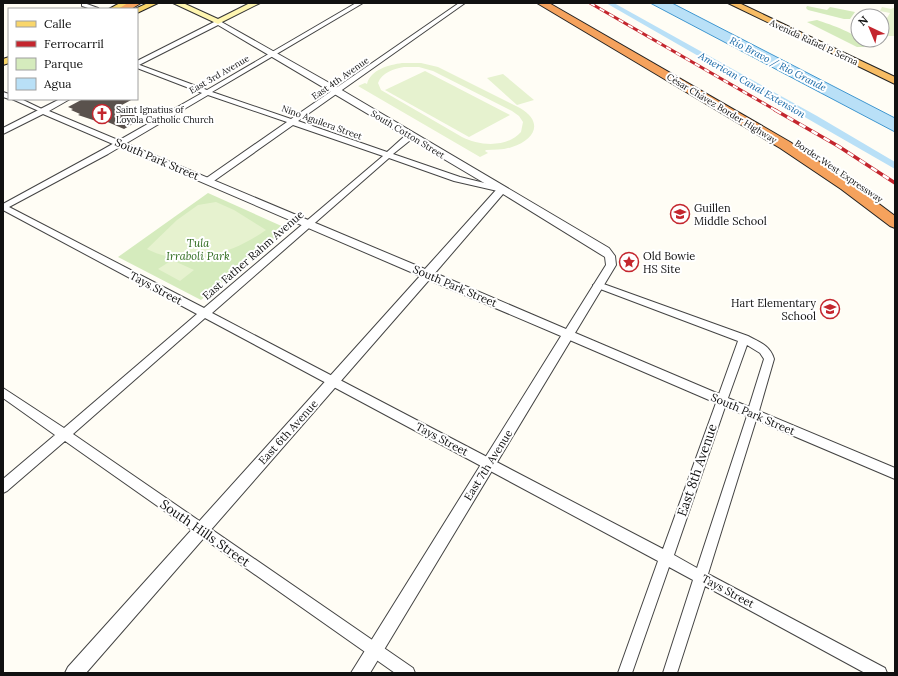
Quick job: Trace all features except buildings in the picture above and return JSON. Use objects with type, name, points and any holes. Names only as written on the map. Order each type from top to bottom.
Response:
[{"type":"highway","points":[[125,8],[136,3]]},
{"type":"highway","points":[[132,8],[143,3]]},
{"type":"highway","name":"César Chávez Border Highway","points":[[542,3],[718,101],[818,166],[895,223]]},
{"type":"highway","name":"Border West Expressway","points":[[554,3],[718,101],[805,148],[895,209]]},
{"type":"highway","name":"Avenida Rafael P. Serna","points":[[732,3],[895,80]]},
{"type":"highway","name":"Avenida Rafael P. Serna","points":[[748,3],[895,72]]},
{"type":"main road","points":[[116,8],[127,3]]},
{"type":"main road","points":[[138,11],[154,3]]},
{"type":"main road","points":[[218,22],[256,3]]},
{"type":"main road","name":"South Cotton Street","points":[[185,4],[218,22]]},
{"type":"street","name":"East 3rd Avenue","points":[[3,207],[119,143],[360,3]]},
{"type":"street","name":"East 4th Avenue","points":[[208,181],[462,3]]},
{"type":"street","points":[[84,5],[93,8]]},
{"type":"street","name":"South Cotton Street","points":[[218,22],[337,91],[410,136],[605,251],[610,256]]},
{"type":"street","points":[[138,64],[218,22]]},
{"type":"street","name":"Nino Aguilera Street","points":[[138,65],[206,92],[457,179],[502,190]]},
{"type":"street","name":"South Park Street","points":[[17,100],[895,474]]},
{"type":"street","points":[[3,131],[64,100]]},
{"type":"street","name":"East Father Rahm Avenue","points":[[3,487],[410,136]]},
{"type":"street","name":"East 6th Avenue","points":[[74,673],[502,190]]},
{"type":"street","name":"Tays Street","points":[[3,207],[489,463],[880,673]]},
{"type":"street","name":"East 7th Avenue","points":[[360,673],[611,265],[610,256]]},
{"type":"street","points":[[598,285],[744,339],[763,349],[768,354],[769,359],[670,673]]},
{"type":"street","name":"East 8th Avenue","points":[[625,673],[744,339]]},
{"type":"street","name":"South Hills Street","points":[[3,392],[408,673]]},
{"type":"green space","points":[[807,6],[827,10],[830,7],[850,11],[850,19],[844,19],[808,10],[806,8]]},
{"type":"green space","points":[[895,7],[895,36],[890,36],[890,9]]},
{"type":"green space","points":[[817,20],[850,34],[850,44],[807,22]]},
{"type":"green space","points":[[402,63],[421,63],[438,67],[520,108],[532,119],[534,130],[526,140],[520,144],[505,149],[486,150],[485,151],[488,153],[480,157],[358,86],[365,83],[367,84],[369,79],[376,71]],"holes":[[[404,67],[419,67],[433,71],[512,111],[519,116],[523,122],[521,132],[508,141],[501,143],[484,144],[469,140],[381,90],[378,83],[385,74],[392,70]]]},
{"type":"green space","points":[[425,71],[510,115],[469,137],[385,90]]},
{"type":"green space","points":[[503,74],[534,100],[517,105],[487,78]]},
{"type":"green space","name":"Tula Irraboli Park","points":[[208,193],[286,228],[201,300],[118,257]]},
{"type":"green space","points":[[216,202],[234,210],[266,230],[239,246],[208,256],[177,258],[162,255],[147,249],[177,220],[198,205]]},
{"type":"green space","points":[[172,260],[194,270],[180,281],[158,269]]},
{"type":"water","name":"Río Bravo / Rio Grande","points":[[650,3],[672,3],[895,118],[895,132]]},
{"type":"waterway","name":"American Canal Extension","points":[[609,3],[814,118],[895,166]]},
{"type":"railway","points":[[590,3],[777,111]]},
{"type":"railway","points":[[775,110],[838,146],[895,183]]},
{"type":"place","name":"Saint Ignatius of Loyola Catholic Church","points":[[102,114]]},
{"type":"place","name":"Guillen Middle School","points":[[680,214]]},
{"type":"place","name":"Old Bowie HS Site","points":[[629,262]]},
{"type":"place","name":"Hart Elementary School","points":[[830,309]]}]
